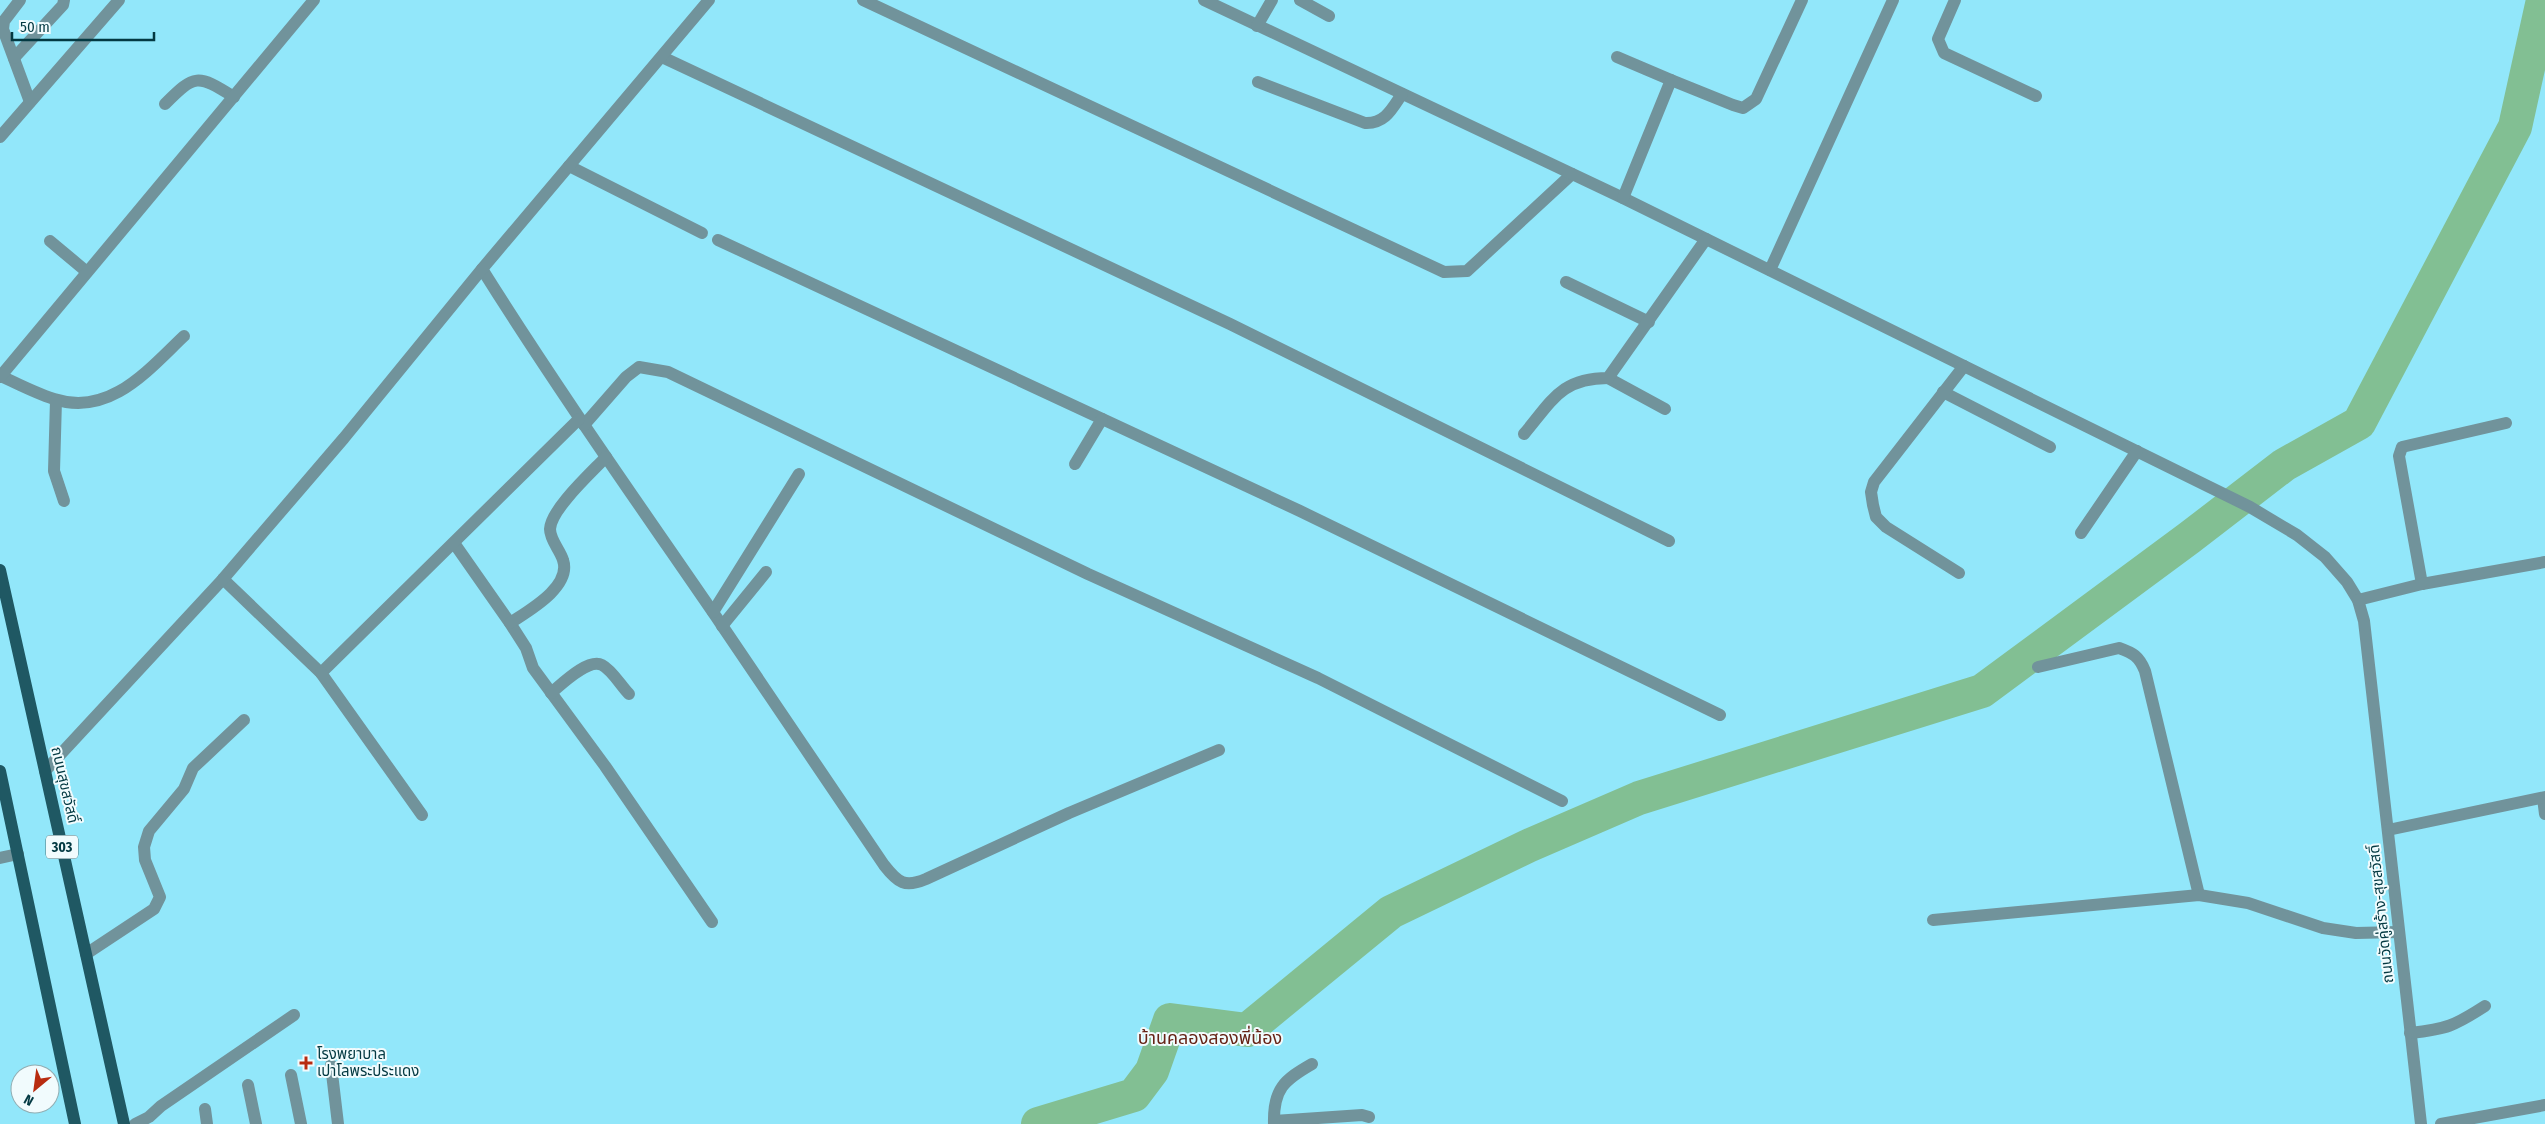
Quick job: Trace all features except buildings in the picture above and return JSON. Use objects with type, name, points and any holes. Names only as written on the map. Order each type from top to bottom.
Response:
[{"type":"main road","name":"ถนนสุขสวัสดิ์","points":[[0,570],[124,1124]]},
{"type":"main road","points":[[0,771],[75,1124]]},
{"type":"street","points":[[20,0],[4,21],[3,29],[30,102]]},
{"type":"street","points":[[14,58],[63,5],[64,0]]},
{"type":"street","points":[[0,137],[119,0]]},
{"type":"street","points":[[184,336],[133,384],[106,399],[84,402],[56,400],[0,376],[314,0]]},
{"type":"street","points":[[45,771],[223,579],[344,438],[482,270],[709,0]]},
{"type":"street","points":[[863,0],[1444,272],[1467,271],[1572,174]]},
{"type":"street","points":[[1204,0],[1623,198],[2250,507],[2298,535],[2325,557],[2347,582],[2358,600],[2364,621],[2388,830]]},
{"type":"street","points":[[1257,26],[1272,0]]},
{"type":"street","points":[[1300,0],[1329,16]]},
{"type":"street","points":[[1617,57],[1733,106],[1743,108],[1751,105],[1756,99],[1802,0]]},
{"type":"street","points":[[1770,270],[1893,0]]},
{"type":"street","points":[[1955,0],[1938,39],[1944,53],[2036,96]]},
{"type":"street","points":[[662,57],[1230,324],[1669,541]]},
{"type":"street","points":[[165,104],[186,83],[197,80],[208,81],[234,97]]},
{"type":"street","points":[[1623,198],[1671,80]]},
{"type":"street","points":[[1258,82],[1365,123],[1375,124],[1385,118],[1402,94]]},
{"type":"street","points":[[569,166],[702,233]]},
{"type":"street","points":[[1608,378],[1706,239]]},
{"type":"street","points":[[718,240],[1502,608],[1720,715]]},
{"type":"street","points":[[50,241],[87,272]]},
{"type":"street","points":[[482,270],[581,422],[713,612],[884,865],[897,879],[912,885],[1068,813],[1218,750]]},
{"type":"street","points":[[1566,282],[1648,322]]},
{"type":"street","points":[[1958,573],[1886,527],[1876,517],[1871,492],[1881,471],[1964,366]]},
{"type":"street","points":[[321,673],[626,377],[639,367],[668,372],[1088,574],[1318,678],[1562,801]]},
{"type":"street","points":[[1524,434],[1560,391],[1576,381],[1608,378],[1666,409]]},
{"type":"street","points":[[1943,392],[2050,447]]},
{"type":"street","points":[[56,400],[54,471],[64,501]]},
{"type":"street","points":[[1075,464],[1102,419]]},
{"type":"street","points":[[2422,584],[2399,456],[2402,448],[2506,423]]},
{"type":"street","points":[[2081,533],[2137,451]]},
{"type":"street","points":[[510,623],[540,603],[563,576],[564,561],[553,541],[550,529],[555,514],[606,457]]},
{"type":"street","points":[[713,612],[799,474]]},
{"type":"street","points":[[454,543],[526,648],[533,668],[712,922]]},
{"type":"street","points":[[2358,600],[2422,584],[2545,562]]},
{"type":"street","points":[[722,626],[766,572]]},
{"type":"street","points":[[223,579],[321,673],[422,815]]},
{"type":"street","points":[[2038,666],[2118,648],[2131,652],[2140,658],[2145,670],[2199,895]]},
{"type":"street","points":[[552,693],[584,667],[595,663],[603,665],[629,694]]},
{"type":"street","points":[[86,954],[154,909],[160,897],[145,860],[144,847],[149,830],[184,790],[194,768],[244,720]]},
{"type":"street","points":[[2544,797],[2545,814]]},
{"type":"street","name":"ถนนวัดคู่สร้าง-สุขสวัสดิ์","points":[[2421,1124],[2388,830],[2544,797]]},
{"type":"street","points":[[0,858],[18,854]]},
{"type":"street","points":[[1933,920],[2199,895],[2248,903],[2323,928],[2356,933],[2399,932]]},
{"type":"street","points":[[2410,1033],[2442,1029],[2457,1024],[2485,1006]]},
{"type":"street","points":[[135,1124],[294,1015]]},
{"type":"street","points":[[1312,1064],[1291,1076],[1280,1088],[1274,1122],[1369,1116]]},
{"type":"street","points":[[331,1065],[338,1124]]},
{"type":"street","points":[[291,1075],[301,1124]]},
{"type":"street","points":[[248,1085],[256,1124]]},
{"type":"street","points":[[2441,1124],[2545,1105]]},
{"type":"street","points":[[205,1109],[208,1124]]},
{"type":"waterway","points":[[1038,1124],[1134,1095],[1152,1071],[1170,1020],[1247,1030],[1391,912],[1528,846],[1639,798],[1982,691],[2189,538],[2284,465],[2359,423],[2515,127],[2543,0]]},
{"type":"place","name":"โรงพยาบาล เปาโลพระประแดง","points":[[306,1063]]},
{"type":"district","name":"บ้านคลองสองพี่น้อง","points":[[1210,1038]]}]
